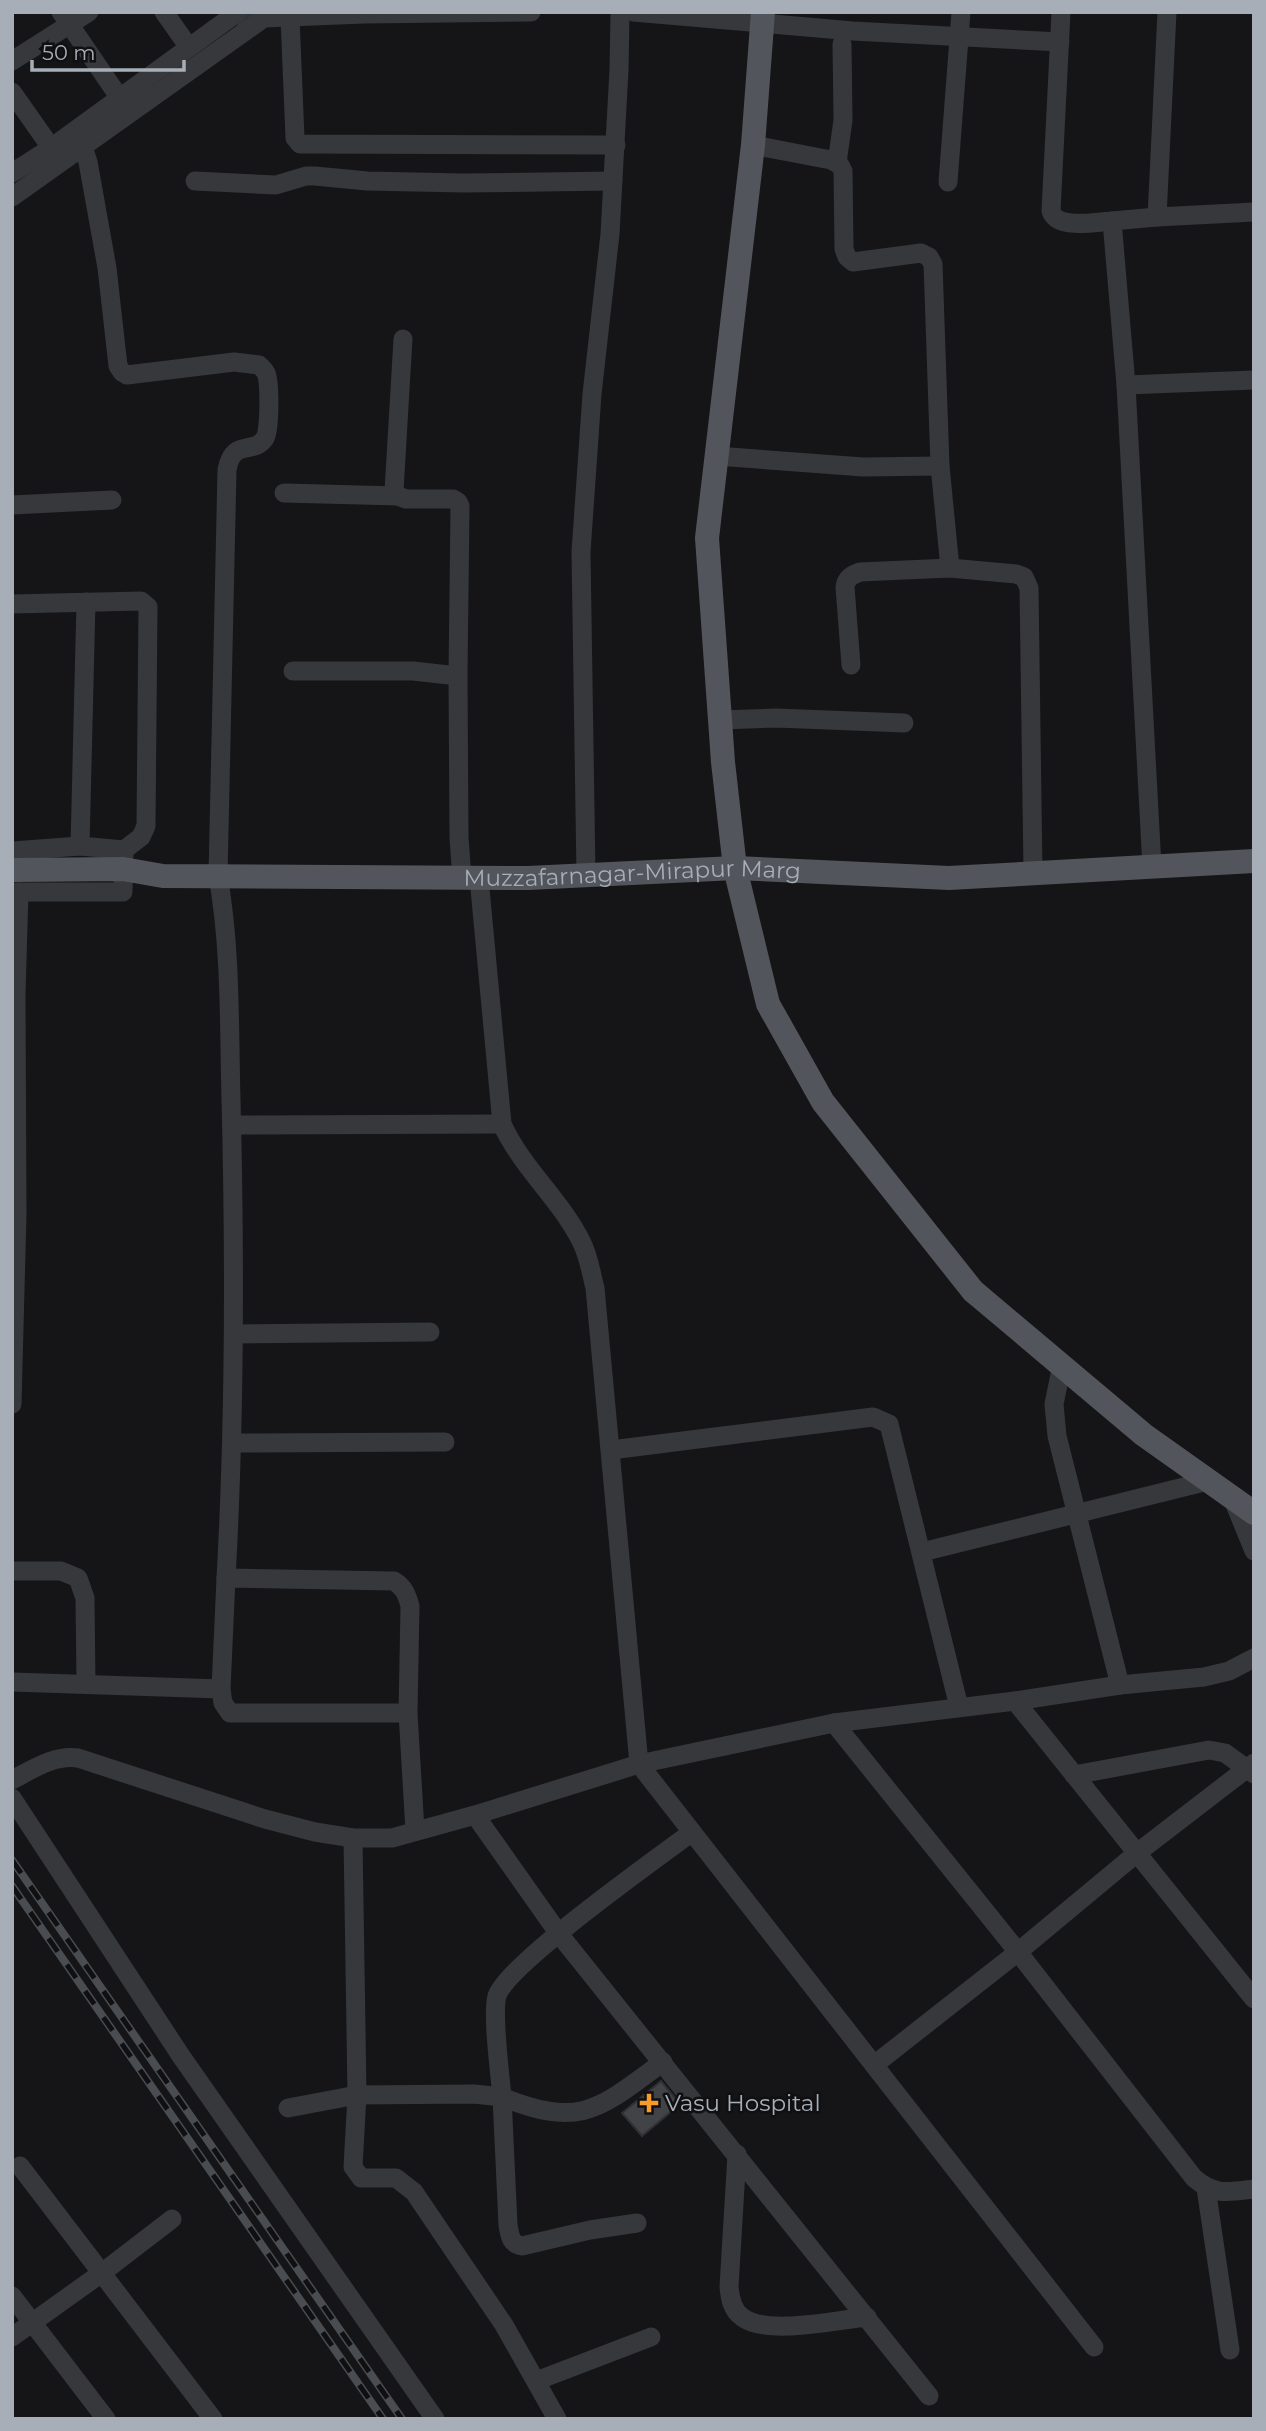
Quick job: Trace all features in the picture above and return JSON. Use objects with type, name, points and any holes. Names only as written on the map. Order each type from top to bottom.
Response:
[{"type":"main road","points":[[762,17],[752,145],[707,538],[720,720],[735,868],[768,1004],[823,1102],[973,1291],[1144,1435],[1254,1513]]},
{"type":"main road","name":"Muzzafarnagar-Mirapur Marg","points":[[15,885],[124,860],[163,876],[471,878],[735,868],[948,878],[1254,861]]},
{"type":"street","points":[[12,61],[65,19],[89,12]]},
{"type":"street","points":[[164,12],[188,46]]},
{"type":"street","points":[[12,197],[119,97],[238,12]]},
{"type":"street","points":[[12,173],[83,147],[264,18],[531,12]]},
{"type":"street","points":[[586,875],[581,552],[592,394],[614,181],[620,12]]},
{"type":"street","points":[[633,12],[762,17],[959,38],[1060,42]]},
{"type":"street","points":[[948,182],[961,12]]},
{"type":"street","points":[[1061,12],[1052,216],[1061,222],[1112,221],[1254,212]]},
{"type":"street","points":[[1157,218],[1167,12]]},
{"type":"street","points":[[290,17],[297,143],[616,145]]},
{"type":"street","points":[[65,19],[119,97]]},
{"type":"street","points":[[842,44],[843,120],[838,163],[843,171],[844,248],[847,257],[853,262],[859,262],[921,253],[929,257],[933,264],[940,466],[950,568]]},
{"type":"street","points":[[12,92],[56,155]]},
{"type":"street","points":[[752,145],[838,163]]},
{"type":"street","points":[[83,147],[107,268],[118,366],[122,372],[127,375],[252,362],[265,370],[267,375],[268,420],[265,438],[261,443],[234,452],[230,456],[227,470],[218,876],[226,918],[234,1334],[233,1443],[221,1689],[226,1710],[236,1714],[408,1713]]},
{"type":"street","points":[[195,181],[276,185],[306,176],[367,181],[614,181]]},
{"type":"street","points":[[1112,221],[1126,385],[1152,867]]},
{"type":"street","points":[[398,496],[394,491],[403,339]]},
{"type":"street","points":[[1126,385],[1254,380]]},
{"type":"street","points":[[716,456],[863,467],[940,466]]},
{"type":"street","points":[[284,493],[453,499],[460,504],[459,838],[471,878],[502,1124],[516,1152],[570,1221],[583,1244],[595,1289],[639,1763],[1094,2347]]},
{"type":"street","points":[[12,505],[112,500]]},
{"type":"street","points":[[851,665],[845,587],[852,575],[860,572],[950,568],[1024,577],[1029,588],[1033,873]]},
{"type":"street","points":[[12,604],[141,601],[148,607],[146,826],[141,837],[124,860],[80,846],[12,851]]},
{"type":"street","points":[[80,846],[86,603]]},
{"type":"street","points":[[293,671],[412,670],[458,676]]},
{"type":"street","points":[[720,720],[786,718],[904,723]]},
{"type":"street","points":[[12,1404],[18,1214],[15,885]]},
{"type":"street","points":[[232,1125],[502,1124]]},
{"type":"street","points":[[234,1334],[430,1332]]},
{"type":"street","points":[[1062,1365],[1054,1404],[1054,1419],[1120,1685]]},
{"type":"street","points":[[611,1450],[873,1417],[889,1424],[960,1707]]},
{"type":"street","points":[[233,1443],[445,1442]]},
{"type":"street","points":[[922,1552],[1208,1481]]},
{"type":"street","points":[[1232,1497],[1254,1550]]},
{"type":"street","points":[[12,1571],[61,1571],[78,1578],[85,1598],[86,1684]]},
{"type":"street","points":[[226,1578],[394,1581],[407,1594],[410,1606],[408,1713],[415,1831]]},
{"type":"street","points":[[12,1780],[51,1761],[78,1758],[265,1819],[315,1832],[353,1839],[392,1838],[475,1815],[639,1763],[834,1723],[1204,1676],[1229,1671],[1254,1658]]},
{"type":"street","points":[[12,1682],[221,1689]]},
{"type":"street","points":[[1015,1701],[1254,1999]]},
{"type":"street","points":[[834,1723],[1018,1952],[1194,2178],[1206,2188],[1218,2192],[1254,2189]]},
{"type":"street","points":[[874,2065],[1018,1952],[1137,1853],[1252,1769],[1225,1753],[1209,1750],[1074,1775]]},
{"type":"street","points":[[12,1798],[181,2056],[435,2419]]},
{"type":"street","points":[[475,1815],[559,1934],[929,2396]]},
{"type":"street","points":[[637,2223],[590,2230],[522,2246],[511,2240],[508,2225],[497,1995],[514,1972],[559,1934],[692,1832]]},
{"type":"street","points":[[353,1839],[357,2095],[353,2167],[361,2178],[396,2178],[409,2186],[505,2325],[557,2419]]},
{"type":"street","points":[[288,2108],[357,2095],[474,2094],[502,2097],[545,2111],[581,2111],[613,2099],[663,2062]]},
{"type":"street","points":[[737,2154],[729,2287],[730,2298],[739,2315],[757,2323],[777,2326],[866,2317]]},
{"type":"street","points":[[20,2165],[213,2419]]},
{"type":"street","points":[[1206,2188],[1230,2350]]},
{"type":"street","points":[[12,2337],[103,2273],[172,2219]]},
{"type":"street","points":[[12,2296],[106,2419]]},
{"type":"street","points":[[536,2381],[651,2337]]},
{"type":"building","points":[[661,2081],[680,2104],[642,2136],[622,2113]]},
{"type":"waterway","points":[[239,22],[253,12]]},
{"type":"railway","points":[[12,1860],[402,2419]]},
{"type":"railway","points":[[12,1886],[383,2419]]},
{"type":"place","name":"Vasu Hospital","points":[[649,2103]]}]
